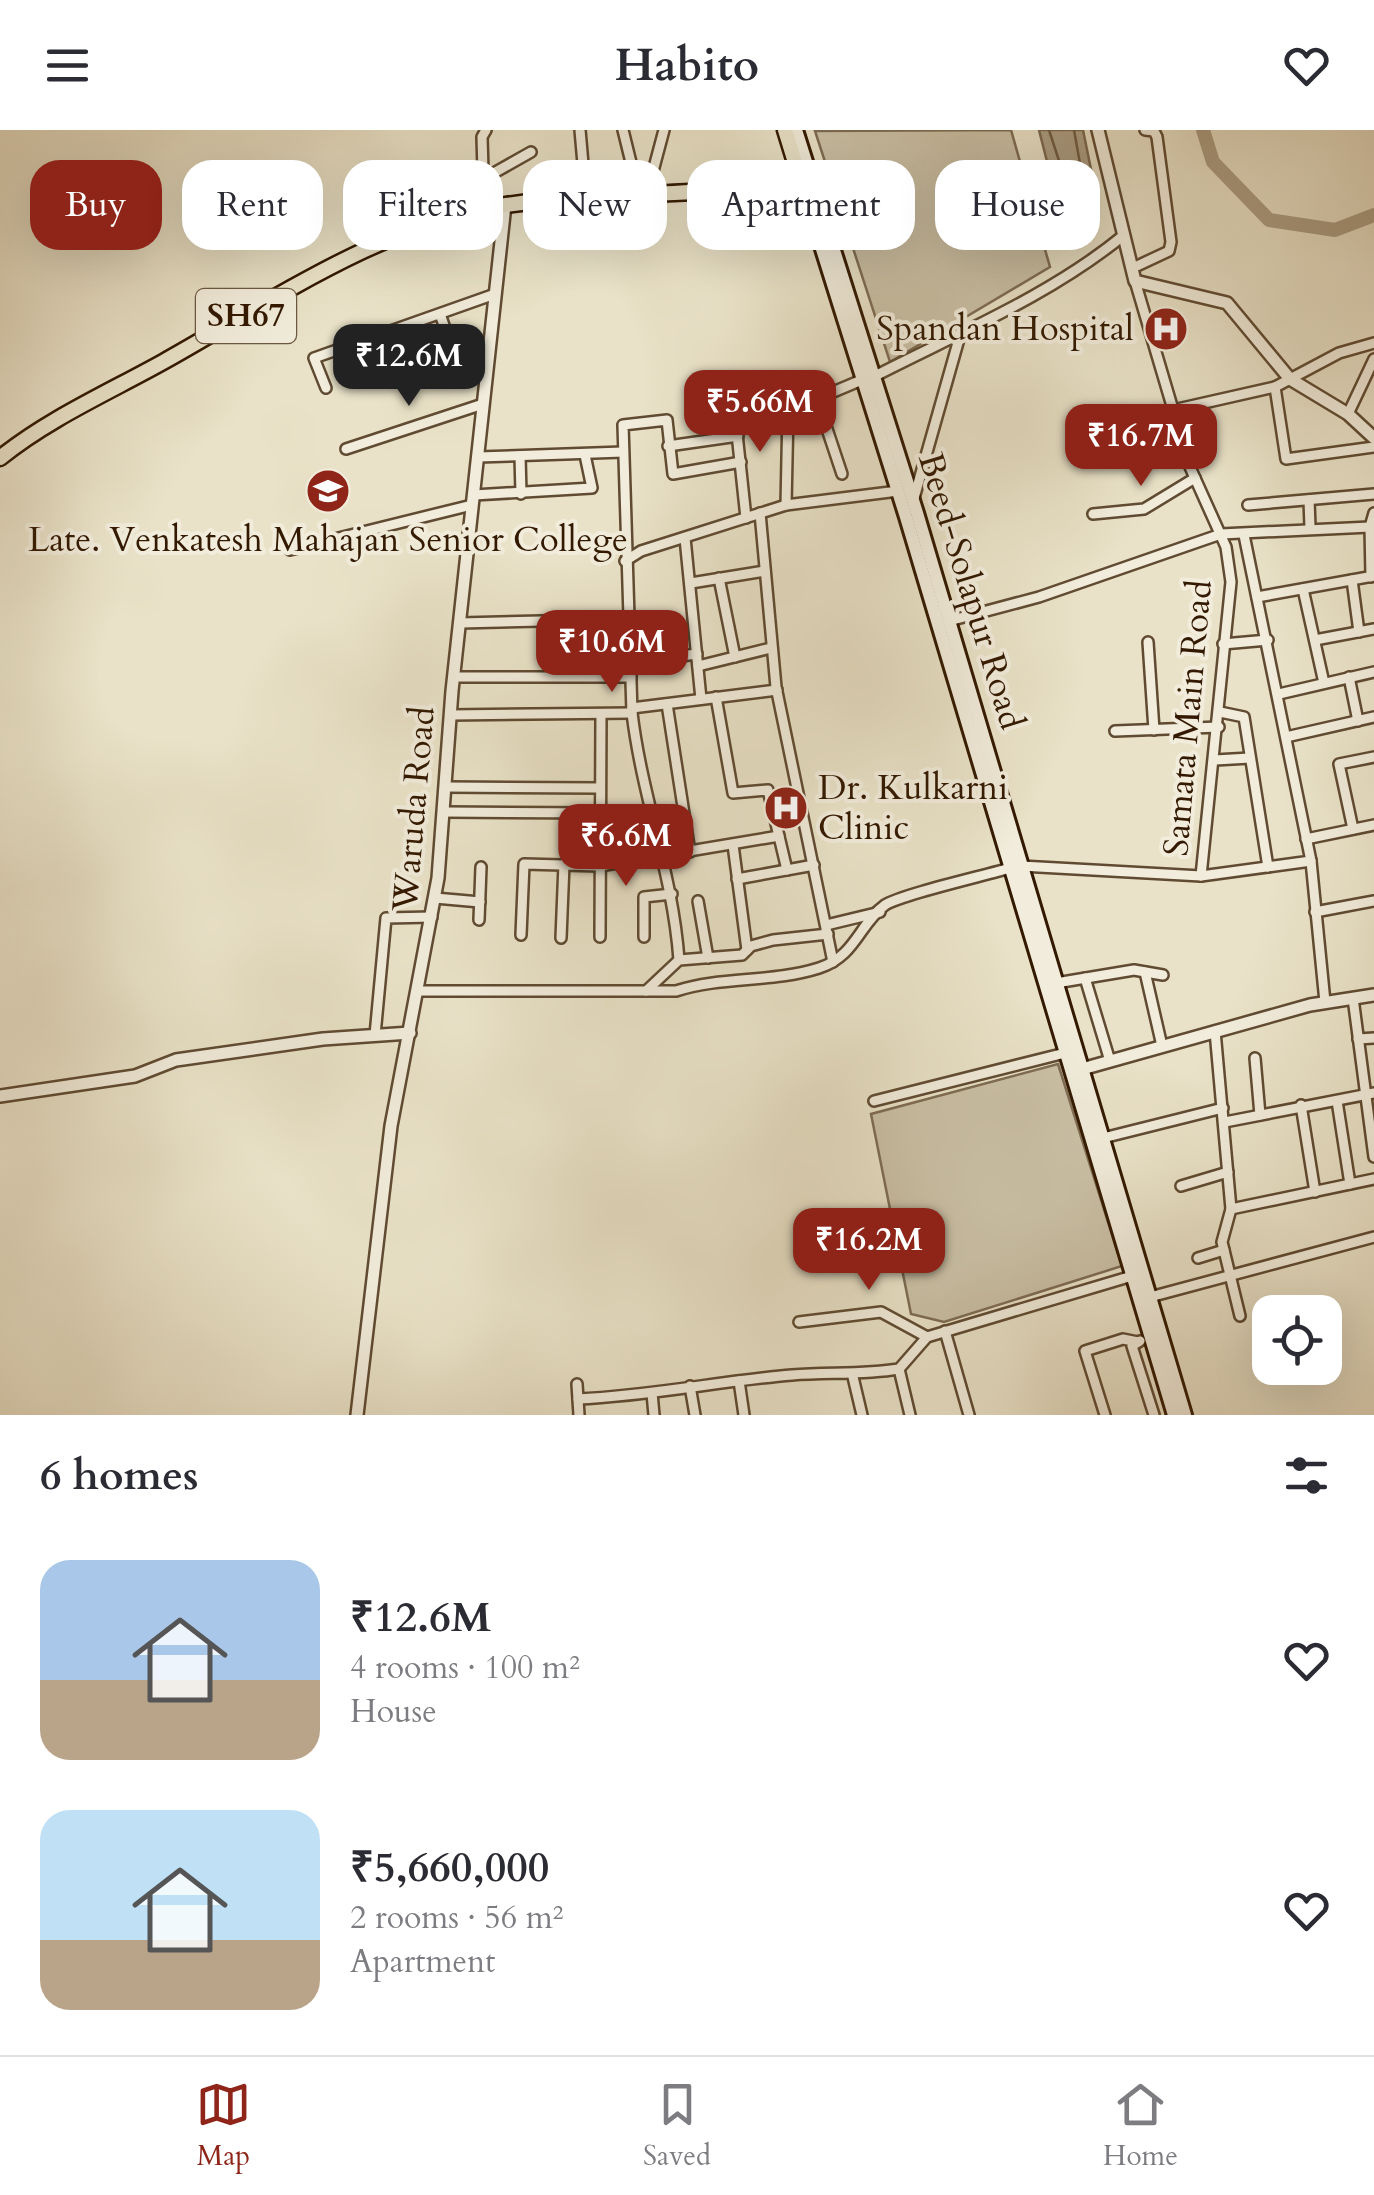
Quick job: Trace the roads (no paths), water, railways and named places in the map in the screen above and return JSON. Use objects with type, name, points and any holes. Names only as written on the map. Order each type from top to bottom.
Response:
[{"type":"main road","points":[[784,130],[794,160]]},
{"type":"main road","name":"Beed-Solapur Road","points":[[796,130],[869,377],[898,491],[1056,983],[1186,1415]]},
{"type":"main road","name":"SH67","points":[[0,458],[74,412],[370,250]]},
{"type":"main road","name":"Beed-Solapur Road","points":[[825,250],[913,501],[949,621],[1066,1053],[1132,1276],[1144,1340],[1174,1415]]},
{"type":"street","points":[[483,160],[482,137],[486,130]]},
{"type":"street","points":[[580,130],[583,160]]},
{"type":"street","points":[[623,130],[634,160]]},
{"type":"street","points":[[656,160],[664,130]]},
{"type":"street","points":[[1101,130],[1138,281]]},
{"type":"street","points":[[1101,130],[1138,281]]},
{"type":"street","points":[[1137,266],[1160,258],[1169,251],[1171,242],[1157,137],[1154,131],[1145,130]]},
{"type":"street","points":[[503,168],[531,152]]},
{"type":"street","points":[[786,505],[788,411],[961,332],[1095,258],[1124,234]]},
{"type":"street","name":"Waruda Road","points":[[357,1415],[391,1126],[435,898],[498,250]]},
{"type":"street","points":[[1138,281],[1226,303],[1290,380],[1348,414],[1374,438]]},
{"type":"street","name":"Samata Main Road","points":[[1138,281],[1173,410],[1195,478],[1221,534],[1231,582],[1201,876]]},
{"type":"street","points":[[326,388],[314,358],[495,294]]},
{"type":"street","points":[[440,314],[452,348]]},
{"type":"street","points":[[406,326],[417,356]]},
{"type":"street","points":[[913,501],[961,332]]},
{"type":"street","points":[[384,333],[396,368]]},
{"type":"street","points":[[1173,410],[1275,387],[1339,353],[1374,343]]},
{"type":"street","points":[[350,345],[362,378]]},
{"type":"street","points":[[1348,414],[1374,358]]},
{"type":"street","points":[[1275,387],[1286,459],[1374,447]]},
{"type":"street","points":[[732,396],[746,518]]},
{"type":"street","points":[[818,399],[842,474]]},
{"type":"street","points":[[346,450],[483,404]]},
{"type":"street","points":[[646,992],[679,960],[672,894],[637,754],[632,710],[622,425],[667,420],[673,474],[741,462]]},
{"type":"street","points":[[668,446],[738,436]]},
{"type":"street","points":[[478,457],[623,452]]},
{"type":"street","points":[[290,550],[473,500],[592,488],[585,454]]},
{"type":"street","points":[[520,456],[521,494]]},
{"type":"street","points":[[1093,514],[1144,509],[1195,478]]},
{"type":"street","points":[[625,561],[786,505],[898,491]]},
{"type":"street","points":[[1248,505],[1374,494]]},
{"type":"street","points":[[1309,500],[1310,527]]},
{"type":"street","points":[[1258,597],[1372,577],[1370,527],[1374,512]]},
{"type":"street","points":[[760,513],[777,690],[833,962]]},
{"type":"street","points":[[949,621],[1038,597],[1221,534],[1370,527]]},
{"type":"street","name":"Samata Main Road","points":[[679,960],[747,950],[773,940],[827,929],[880,912],[885,905],[1016,867],[1201,876],[1311,862],[1244,535]]},
{"type":"street","points":[[685,538],[700,699]]},
{"type":"street","points":[[691,583],[765,570]]},
{"type":"street","points":[[719,578],[734,657]]},
{"type":"street","points":[[1352,580],[1358,632]]},
{"type":"street","points":[[1304,589],[1324,683]]},
{"type":"street","points":[[460,623],[629,619]]},
{"type":"street","points":[[1314,640],[1374,629]]},
{"type":"street","points":[[1223,644],[1268,640]]},
{"type":"street","points":[[1148,642],[1154,730]]},
{"type":"street","points":[[698,666],[771,648]]},
{"type":"street","points":[[631,662],[697,654]]},
{"type":"street","points":[[1279,694],[1374,672]]},
{"type":"street","points":[[454,677],[631,677]]},
{"type":"street","points":[[1349,678],[1358,721]]},
{"type":"street","points":[[451,715],[601,714],[777,690]]},
{"type":"street","points":[[716,697],[734,793],[768,790],[787,870]]},
{"type":"street","points":[[668,704],[690,852]]},
{"type":"street","points":[[1220,712],[1244,717],[1268,867]]},
{"type":"street","points":[[600,936],[601,714]]},
{"type":"street","points":[[1286,737],[1374,717]]},
{"type":"street","points":[[1115,731],[1219,727]]},
{"type":"street","points":[[1353,829],[1338,764],[1374,757]]},
{"type":"street","points":[[1215,760],[1250,758]]},
{"type":"street","points":[[447,787],[600,788]]},
{"type":"street","points":[[445,812],[600,813]]},
{"type":"street","points":[[1306,839],[1374,825]]},
{"type":"street","points":[[521,935],[524,864],[600,866],[779,836]]},
{"type":"street","points":[[733,845],[747,950]]},
{"type":"street","points":[[1311,862],[1325,1002]]},
{"type":"street","points":[[562,938],[564,864]]},
{"type":"street","points":[[479,920],[481,866]]},
{"type":"street","points":[[737,879],[814,866]]},
{"type":"street","points":[[644,937],[644,897],[672,894]]},
{"type":"street","points":[[435,898],[480,902]]},
{"type":"street","points":[[1315,912],[1374,901]]},
{"type":"street","points":[[698,902],[708,958]]},
{"type":"street","points":[[419,990],[646,992],[676,991],[707,981],[760,981],[833,962],[880,912]]},
{"type":"street","points":[[375,1035],[386,918],[432,917]]},
{"type":"street","points":[[1056,983],[1145,972],[1162,974]]},
{"type":"street","points":[[1145,972],[1162,1046]]},
{"type":"street","points":[[1085,978],[1110,1061]]},
{"type":"street","points":[[1082,1069],[1325,1002],[1374,995]]},
{"type":"street","points":[[1352,998],[1369,1093],[1374,1157]]},
{"type":"street","points":[[1215,1031],[1231,1210],[1224,1250],[1240,1316]]},
{"type":"street","points":[[0,1096],[136,1076],[192,1058],[410,1034]]},
{"type":"street","points":[[1358,1039],[1374,1038]]},
{"type":"street","points":[[874,1101],[1066,1053]]},
{"type":"street","points":[[1254,1058],[1260,1115]]},
{"type":"street","points":[[1225,1122],[1369,1093]]},
{"type":"street","points":[[1337,1100],[1350,1184]]},
{"type":"street","points":[[1301,1105],[1315,1192]]},
{"type":"street","points":[[1103,1138],[1223,1108]]},
{"type":"street","points":[[1181,1186],[1228,1172]]},
{"type":"street","points":[[1231,1210],[1374,1179]]},
{"type":"street","points":[[1150,1296],[1374,1237]]},
{"type":"street","points":[[1198,1258],[1224,1250]]},
{"type":"street","points":[[578,1399],[796,1375],[853,1377],[899,1370],[927,1337],[1132,1276]]},
{"type":"street","points":[[798,1322],[881,1312],[927,1337]]},
{"type":"street","points":[[944,1332],[969,1415]]},
{"type":"street","points":[[1105,1415],[1086,1351],[1123,1340],[1144,1340]]},
{"type":"street","points":[[1144,1340],[1132,1346],[1154,1415]]},
{"type":"street","points":[[899,1370],[910,1415]]},
{"type":"street","points":[[853,1377],[862,1415]]},
{"type":"street","points":[[739,1381],[744,1415]]},
{"type":"street","points":[[577,1384],[579,1415]]},
{"type":"street","points":[[690,1386],[695,1415]]},
{"type":"street","points":[[652,1393],[654,1415]]},
{"type":"water","points":[[1039,130],[1083,130],[1089,160],[1047,160]]},
{"type":"waterway","points":[[1203,130],[1213,162],[1269,220],[1335,230],[1374,215]]},
{"type":"place","name":"Spandan Hospital","points":[[1166,329]]},
{"type":"place","name":"Late. Venkatesh Mahajan Senior College","points":[[328,491]]},
{"type":"place","name":"Dr. Kulkarni Clinic","points":[[786,808]]}]
